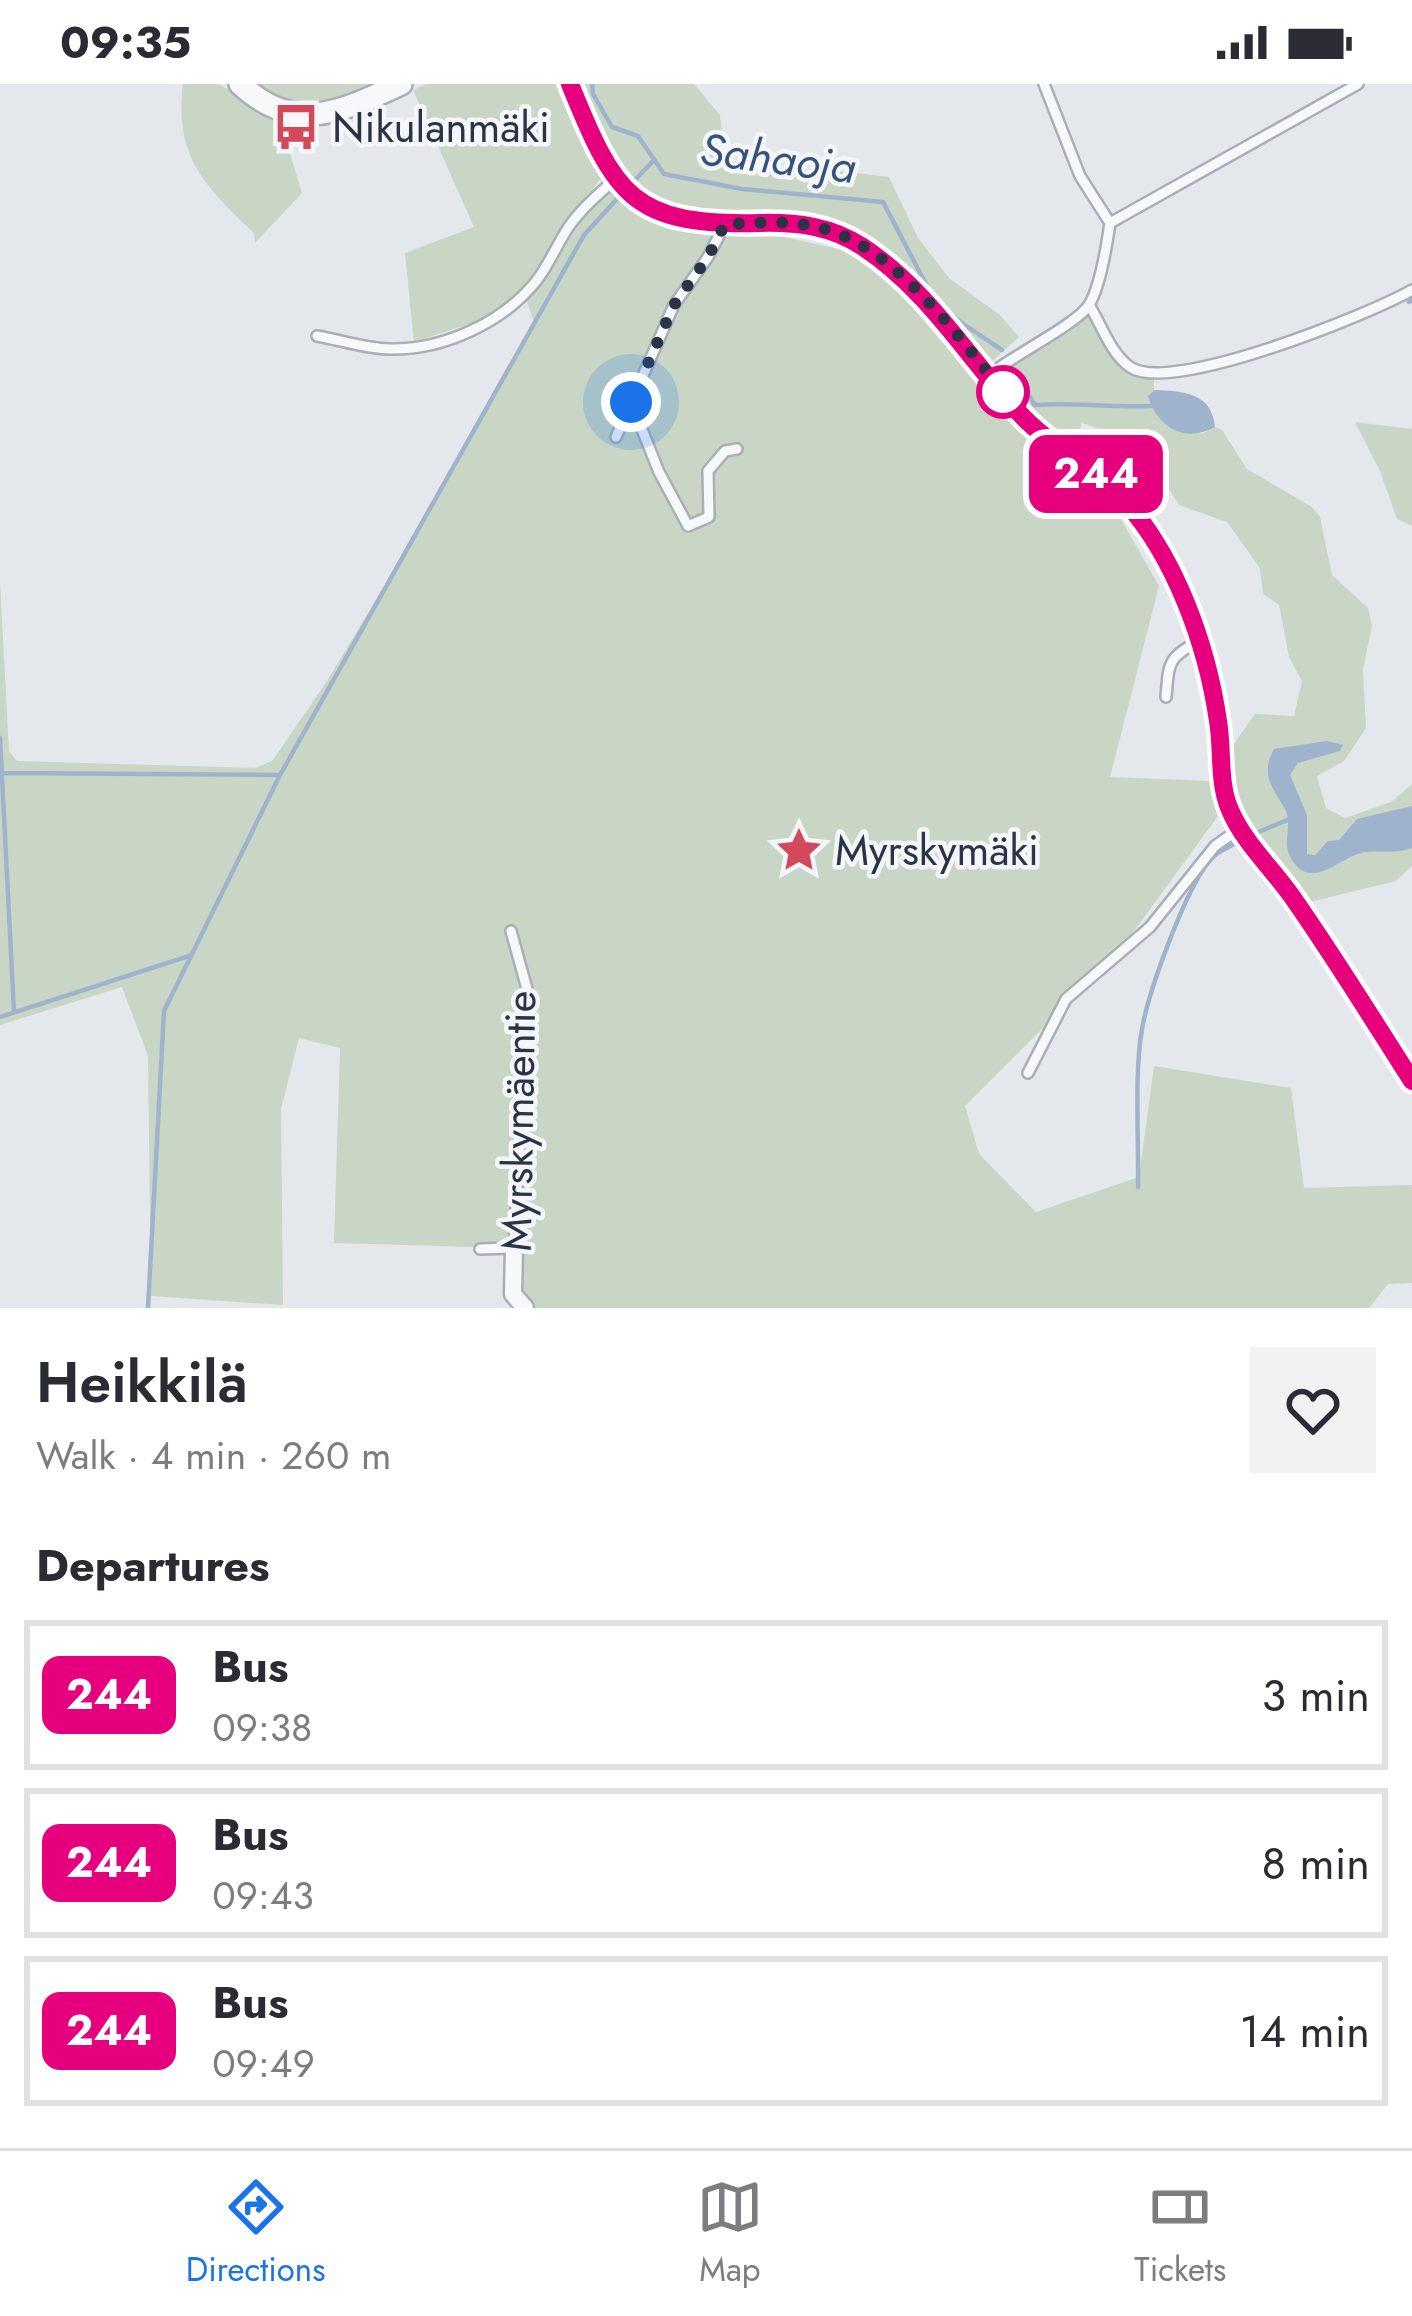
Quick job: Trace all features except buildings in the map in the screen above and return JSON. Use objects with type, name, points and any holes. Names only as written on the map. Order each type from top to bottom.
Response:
[{"type":"street","points":[[240,84],[274,111],[293,116],[317,114],[401,84]]},
{"type":"street","points":[[570,84],[590,135],[633,198],[651,211],[678,220],[801,223],[832,230],[861,246],[943,318],[1051,443],[1126,502],[1162,558],[1198,640],[1219,724],[1227,806],[1412,1081]]},
{"type":"street","name":"Myrskymäentie","points":[[514,1248],[513,1294],[526,1308]]},
{"type":"lane","points":[[989,375],[1089,305],[1110,223],[1081,176],[1044,84]]},
{"type":"lane","points":[[1110,223],[1358,84]]},
{"type":"lane","points":[[317,336],[388,350],[421,346],[487,323],[516,305],[540,276],[570,225],[616,179]]},
{"type":"lane","points":[[616,437],[674,305],[725,224]]},
{"type":"lane","points":[[1089,305],[1112,347],[1131,368],[1156,375],[1202,370],[1412,290]]},
{"type":"lane","points":[[631,402],[659,472],[688,526],[709,517],[708,471],[725,451],[737,448]]},
{"type":"lane","points":[[1166,697],[1169,662],[1198,640]]},
{"type":"lane","points":[[1028,1073],[1066,999],[1150,927],[1215,846],[1239,829]]},
{"type":"lane","name":"Myrskymäentie","points":[[511,931],[527,989],[514,1248]]},
{"type":"lane","points":[[480,1249],[514,1248]]},
{"type":"green space","points":[[183,84],[219,84],[280,121],[302,193],[255,243],[254,233],[196,168],[183,131]]},
{"type":"green space","points":[[256,84],[375,84],[328,102],[301,105]]},
{"type":"green space","points":[[427,84],[559,84],[603,176],[569,218],[531,279],[508,301],[481,320],[414,342],[405,253],[474,227],[413,90]]},
{"type":"green space","points":[[584,84],[694,84],[720,115],[724,149],[737,167],[819,181],[839,171],[889,177],[918,238],[949,278],[1000,315],[1019,337],[991,362],[918,282],[835,224],[770,209],[689,211],[654,199],[624,176],[597,123]]},
{"type":"green space","points":[[612,191],[665,226],[784,237],[853,252],[936,322],[978,384],[1035,446],[1114,507],[1159,586],[1110,777],[1210,781],[1218,816],[1118,953],[965,1106],[979,1154],[1036,1212],[1139,1177],[1154,1066],[1291,1088],[1304,1188],[1412,1185],[1412,1283],[1388,1284],[1369,1308],[525,1308],[513,1294],[514,1248],[334,1243],[340,1048],[299,1038],[281,1109],[283,1305],[151,1296],[148,1056],[122,987],[0,1025],[0,581],[9,751],[17,761],[256,768],[273,760],[327,681],[456,467],[535,324],[527,302],[583,219]]},
{"type":"green space","points":[[1089,315],[1112,356],[1129,369],[1154,378],[1154,390],[1148,396],[1202,434],[1215,427],[1222,430],[1247,469],[1312,507],[1320,517],[1332,575],[1368,608],[1372,626],[1363,669],[1366,728],[1344,761],[1317,776],[1326,808],[1345,818],[1391,802],[1412,784],[1412,866],[1396,881],[1310,902],[1245,817],[1229,751],[1255,714],[1294,716],[1302,681],[1289,657],[1279,605],[1263,594],[1260,568],[1227,522],[1179,505],[1150,465],[1112,435],[1082,423],[1075,444],[1052,432],[997,376]]},
{"type":"green space","points":[[1355,422],[1412,429],[1412,526],[1397,519]]},
{"type":"water","points":[[1154,390],[1202,400],[1215,427],[1193,434],[1174,430],[1152,407],[1148,396]]},
{"type":"water","points":[[1327,741],[1343,745],[1340,751],[1298,763],[1290,775],[1307,815],[1307,854],[1315,855],[1328,841],[1339,840],[1357,819],[1412,806],[1412,848],[1365,852],[1315,873],[1298,867],[1288,850],[1287,815],[1269,780],[1268,766],[1274,749]]},
{"type":"waterway","name":"Sahaoja","points":[[592,84],[612,127],[638,136],[664,174],[742,189],[883,202],[930,292]]},
{"type":"waterway","points":[[635,180],[654,160]]},
{"type":"waterway","points":[[148,1308],[164,1011],[280,775],[584,235],[617,199]]},
{"type":"waterway","name":"Sahaoja","points":[[938,301],[1002,350]]},
{"type":"waterway","name":"Sahaoja","points":[[1011,368],[1035,405],[1151,406]]},
{"type":"waterway","points":[[0,738],[14,1012]]},
{"type":"waterway","points":[[2,773],[278,775]]},
{"type":"waterway","points":[[1258,832],[1290,819]]},
{"type":"waterway","points":[[1138,1187],[1138,1066],[1146,1012],[1191,892],[1211,859],[1234,844]]},
{"type":"waterway","points":[[0,1017],[192,955]]},
{"type":"bus line","name":"244","points":[[570,84],[600,155],[633,198],[651,211],[678,220],[801,223],[832,230],[861,246],[943,318],[1021,414],[1051,443],[1109,484],[1126,502],[1162,558],[1198,640],[1219,724],[1227,806],[1412,1081]]},
{"type":"place","name":"Nikulanmäki","points":[[296,127]]},
{"type":"place","name":"Myrskymäki","points":[[799,850]]},
{"type":"route","points":[[631,402],[674,305],[725,224],[772,222],[832,230],[861,246],[943,318],[1003,392]]}]
